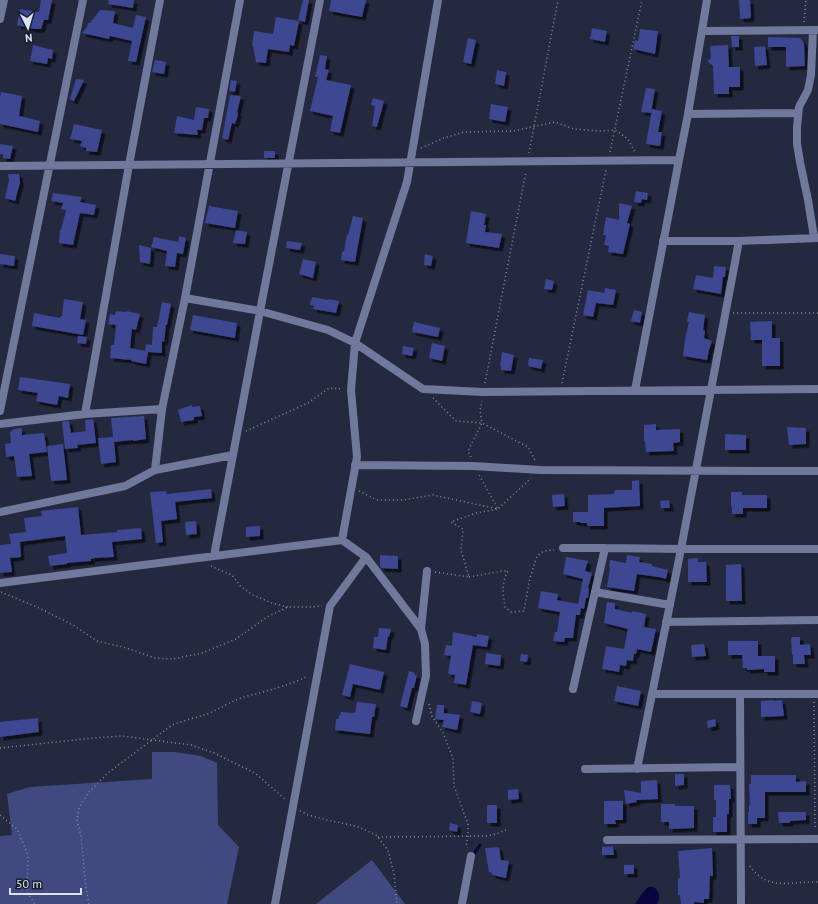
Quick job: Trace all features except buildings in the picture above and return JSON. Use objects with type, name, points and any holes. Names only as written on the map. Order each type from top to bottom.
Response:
[{"type":"street","points":[[0,19],[4,0]]},
{"type":"street","points":[[0,411],[83,0]]},
{"type":"street","points":[[85,414],[160,0]]},
{"type":"street","points":[[155,470],[162,409],[186,298],[240,0]]},
{"type":"street","points":[[214,556],[320,0]]},
{"type":"street","points":[[342,540],[357,457],[352,390],[355,343],[407,182],[438,0]]},
{"type":"street","points":[[635,390],[688,114],[707,0]]},
{"type":"street","points":[[663,241],[739,241],[816,238],[800,162],[796,126],[799,107],[808,90],[811,75],[815,30],[703,31]]},
{"type":"street","points":[[688,114],[798,113]]},
{"type":"street","points":[[0,166],[679,160]]},
{"type":"street","points":[[637,769],[712,390],[739,241]]},
{"type":"street","points":[[186,298],[260,311],[328,330],[355,343],[423,389],[483,392],[818,389]]},
{"type":"street","points":[[0,424],[85,414],[162,409]]},
{"type":"street","points":[[0,512],[125,486],[155,470],[233,455]]},
{"type":"street","points":[[355,465],[474,466],[540,470],[818,471]]},
{"type":"street","points":[[0,583],[342,540],[366,557],[420,629],[425,644],[426,676],[416,721]]},
{"type":"street","points":[[563,548],[818,549]]},
{"type":"street","points":[[573,689],[605,548]]},
{"type":"street","points":[[275,904],[330,606],[366,557]]},
{"type":"street","points":[[420,629],[427,571]]},
{"type":"street","points":[[595,592],[670,605]]},
{"type":"street","points":[[666,622],[818,620]]},
{"type":"street","points":[[652,694],[816,694]]},
{"type":"street","points":[[740,694],[741,904]]},
{"type":"street","points":[[585,769],[740,767]]},
{"type":"street","points":[[606,840],[816,839]]},
{"type":"street","points":[[462,904],[471,856]]},
{"type":"path","points":[[468,577],[461,550],[463,529],[451,522],[476,513],[498,509],[474,466],[468,451],[482,423],[480,411],[483,392],[558,0]]},
{"type":"path","points":[[560,391],[642,0]]},
{"type":"path","points":[[804,30],[806,0]]},
{"type":"path","points":[[412,153],[444,138],[464,132],[514,131],[555,122],[574,129],[600,131],[615,130],[628,139],[640,160]]},
{"type":"path","points":[[726,313],[818,313]]},
{"type":"path","points":[[237,436],[308,404],[330,388],[352,390]]},
{"type":"path","points":[[427,571],[468,577],[508,571],[505,576],[503,588],[505,607],[511,612],[524,611],[530,578],[537,556],[544,550],[563,548]]},
{"type":"path","points":[[199,558],[207,564],[232,574],[241,587],[253,595],[272,603],[288,607],[330,606]]},
{"type":"path","points":[[0,592],[66,621],[97,641],[123,647],[155,658],[174,659],[202,653],[236,639],[267,617],[288,607]]},
{"type":"path","points":[[89,904],[81,836],[77,820],[79,808],[88,793],[109,772],[172,725],[208,714],[242,698],[295,682],[317,672]]},
{"type":"path","points":[[816,694],[816,839]]},
{"type":"path","points":[[428,703],[432,716],[443,733],[453,758],[454,786],[468,824],[466,846],[471,856]]},
{"type":"path","points":[[0,748],[122,736],[191,745],[214,753],[255,773],[293,807],[308,815],[359,827],[378,836],[488,836],[508,829]]},
{"type":"path","points":[[0,815],[17,829],[28,856],[27,892],[33,903]]},
{"type":"path","points":[[378,836],[388,850],[394,874],[397,904]]},
{"type":"path","points":[[748,862],[758,875],[764,880],[773,883],[789,884],[818,882]]},
{"type":"shaded area","points":[[152,752],[174,752],[201,756],[217,763],[218,825],[239,847],[227,904],[0,904],[0,836],[12,835],[7,794],[30,787],[152,779]]},
{"type":"shaded area","points":[[372,860],[405,904],[316,904]]},
{"type":"shaded area","points":[[648,887],[654,887],[658,891],[659,899],[657,904],[635,904],[641,895]]},
{"type":"waterway","points":[[472,857],[480,845]]}]
